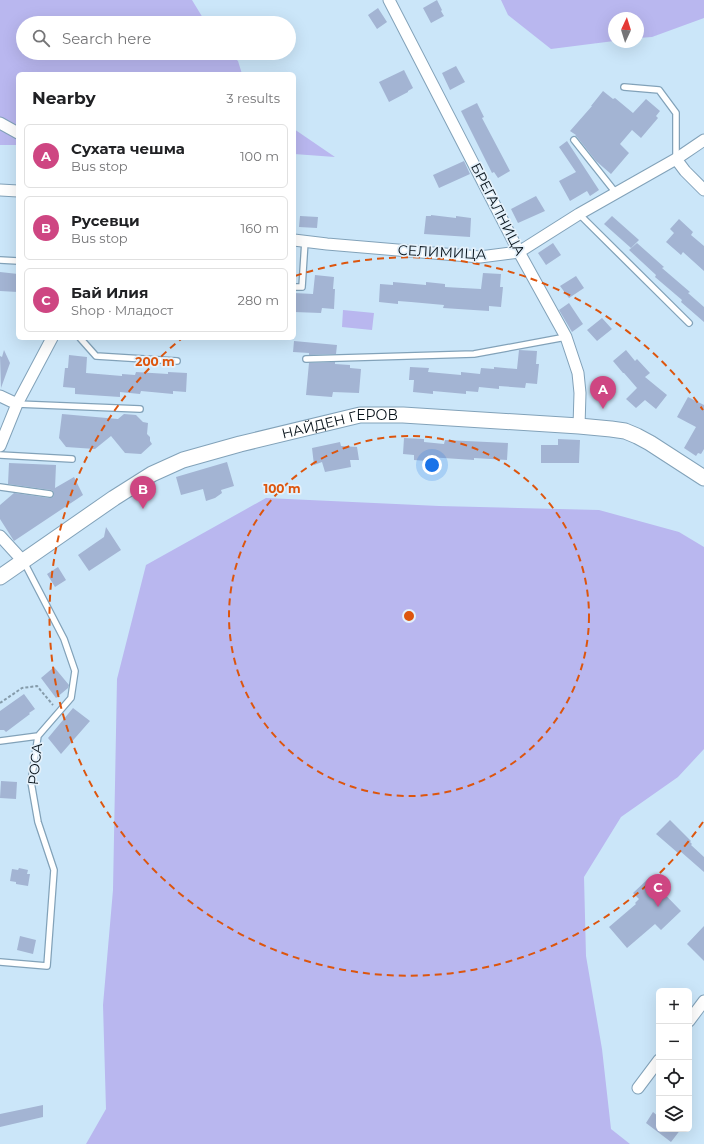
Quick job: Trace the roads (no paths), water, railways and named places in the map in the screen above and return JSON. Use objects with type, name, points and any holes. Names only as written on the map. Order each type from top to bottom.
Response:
[{"type":"street","name":"БРЕГАЛНИЦА","points":[[389,0],[520,252],[566,337],[578,373],[580,393],[579,426]]},
{"type":"street","points":[[0,123],[16,131]]},
{"type":"street","name":"СЕЛИМИЦА","points":[[300,241],[480,257],[520,252],[580,214],[676,160],[704,140]]},
{"type":"street","points":[[676,160],[704,190]]},
{"type":"street","points":[[0,190],[16,191]]},
{"type":"street","points":[[0,446],[17,404],[51,340]]},
{"type":"street","points":[[0,396],[17,404]]},
{"type":"street","name":"НАЙДЕН ГЕРОВ","points":[[0,577],[114,498],[152,474],[183,460],[240,444],[360,415],[403,415],[579,426],[625,431],[637,436],[704,478]]},
{"type":"street","points":[[0,536],[23,561]]},
{"type":"street","points":[[692,1017],[704,1002]]},
{"type":"street","points":[[638,1088],[656,1064]]},
{"type":"lane","points":[[624,87],[659,90],[676,113],[676,160]]},
{"type":"lane","points":[[574,140],[616,193]]},
{"type":"lane","points":[[580,214],[689,323]]},
{"type":"lane","points":[[296,287],[302,287],[300,241]]},
{"type":"lane","points":[[0,260],[16,261]]},
{"type":"lane","points":[[306,359],[474,354],[566,337]]},
{"type":"lane","points":[[82,340],[96,356],[177,361]]},
{"type":"lane","points":[[17,404],[140,409]]},
{"type":"lane","points":[[0,455],[72,459]]},
{"type":"lane","points":[[0,487],[50,494]]},
{"type":"lane","name":"РОСА","points":[[0,962],[47,966],[54,870],[38,822],[31,782],[38,736],[71,698],[75,671],[64,639],[23,561]]},
{"type":"lane","points":[[0,741],[38,736]]},
{"type":"place","name":"Сухата чешма","points":[[603,409]]},
{"type":"place","name":"Русевци","points":[[143,509]]},
{"type":"place","name":"Бай Илия","points":[[658,907]]}]
